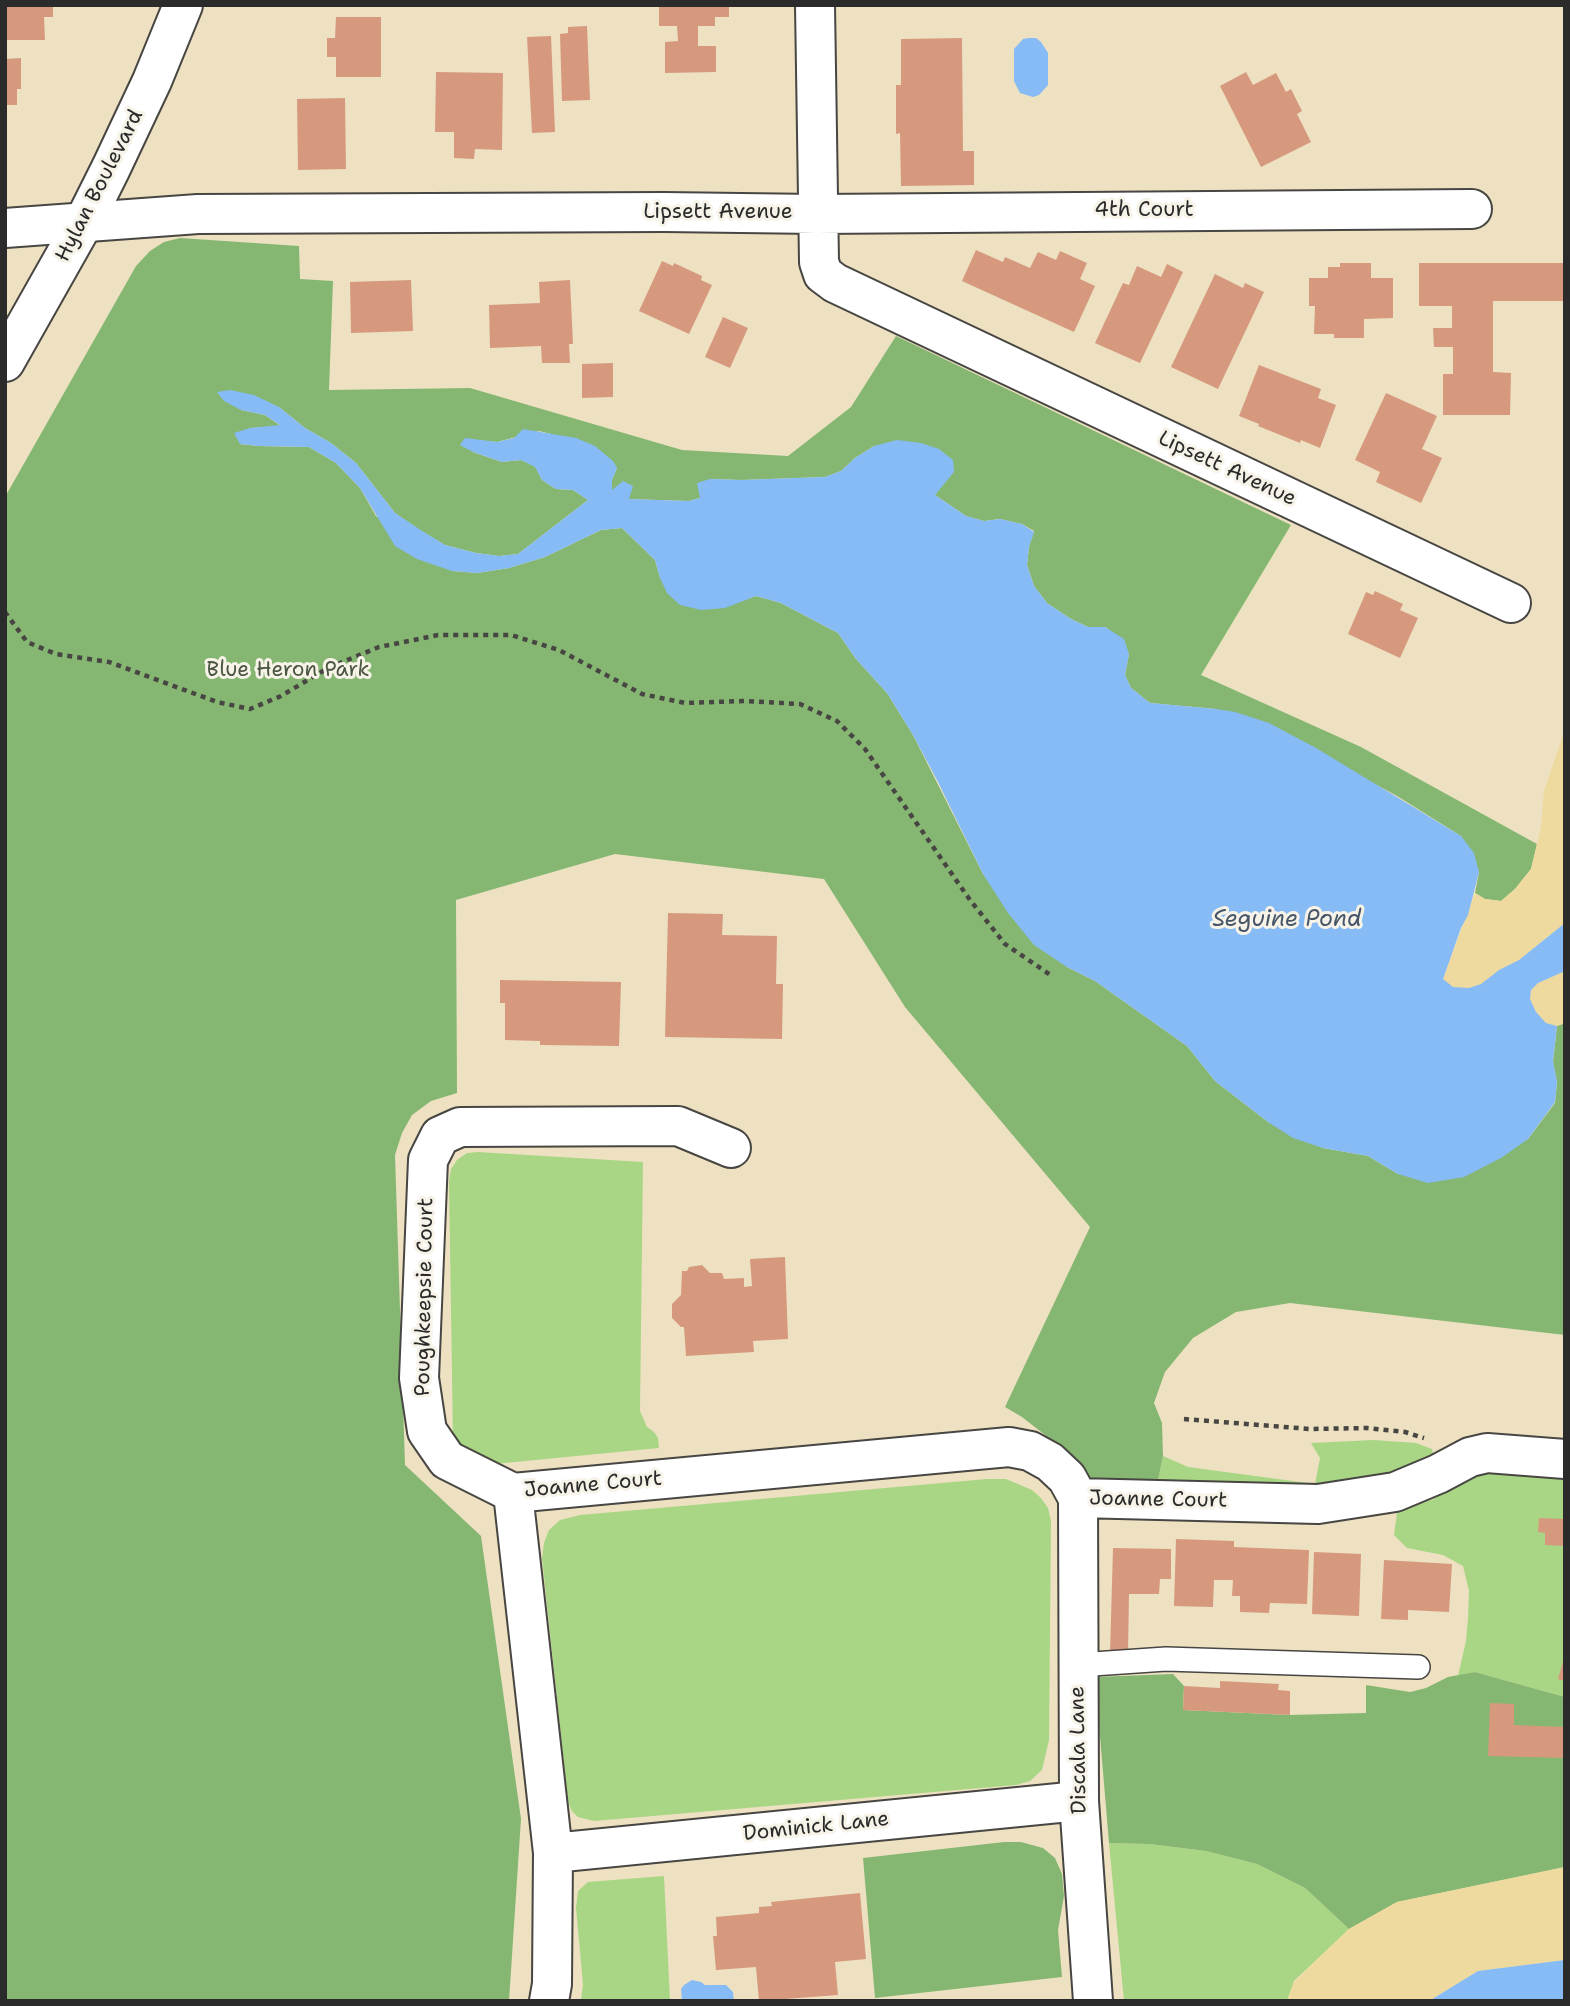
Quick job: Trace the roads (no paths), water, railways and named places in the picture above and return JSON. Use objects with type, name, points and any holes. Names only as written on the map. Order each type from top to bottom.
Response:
[{"type":"street","name":"Hylan Boulevard","points":[[5,362],[84,222],[131,129],[183,5]]},
{"type":"street","points":[[815,5],[817,214]]},
{"type":"street","name":"4th Court","points":[[817,214],[1472,209]]},
{"type":"street","name":"Lipsett Avenue","points":[[5,228],[211,214],[817,214],[818,262],[823,274],[835,283],[1511,603]]},
{"type":"street","name":"Poughkeepsie Court","points":[[513,1493],[447,1460],[427,1431],[419,1378],[428,1160],[440,1136],[460,1128],[678,1126],[731,1148]]},
{"type":"street","name":"Joanne Court","points":[[513,1493],[1009,1447],[1030,1451],[1050,1462],[1068,1478],[1078,1498],[1318,1503],[1395,1492],[1470,1457],[1488,1453],[1565,1459]]},
{"type":"street","points":[[513,1493],[553,1853],[552,1984],[549,2001]]},
{"type":"street","name":"Discala Lane","points":[[1078,1498],[1079,1801],[1093,2001]]},
{"type":"street","name":"Dominick Lane","points":[[553,1853],[1079,1801]]},
{"type":"lane","points":[[1078,1665],[1166,1659],[1418,1667]]},
{"type":"water","points":[[1036,38],[1048,53],[1048,85],[1039,95],[1033,97],[1020,93],[1014,81],[1014,49],[1023,39]]},
{"type":"water","name":"Seguine Pond","points":[[230,390],[254,395],[279,407],[305,428],[331,443],[356,463],[395,513],[419,529],[445,545],[499,556],[518,554],[588,500],[573,490],[556,489],[542,480],[535,467],[521,460],[502,462],[473,452],[460,445],[465,438],[497,442],[514,438],[523,429],[576,438],[595,446],[613,461],[617,468],[612,480],[612,490],[623,481],[633,486],[629,499],[689,501],[700,498],[697,483],[710,479],[825,477],[841,471],[874,446],[897,440],[939,449],[953,460],[954,472],[935,495],[966,516],[984,521],[1000,519],[1022,524],[1034,532],[1027,565],[1034,586],[1047,603],[1071,619],[1088,627],[1105,627],[1124,639],[1129,654],[1125,675],[1131,688],[1150,703],[1235,712],[1269,723],[1316,748],[1461,836],[1474,853],[1479,872],[1468,915],[1443,979],[1453,987],[1469,988],[1481,984],[1499,970],[1519,960],[1565,923],[1565,971],[1538,983],[1531,990],[1530,999],[1536,1012],[1546,1023],[1557,1026],[1553,1061],[1557,1082],[1555,1102],[1528,1139],[1501,1158],[1464,1177],[1428,1183],[1398,1174],[1368,1156],[1323,1148],[1293,1138],[1215,1081],[1187,1046],[1095,981],[1067,967],[1034,945],[1008,913],[983,874],[938,782],[887,693],[856,659],[838,633],[781,603],[756,596],[725,608],[701,610],[680,605],[667,593],[655,560],[622,528],[601,530],[545,557],[509,568],[477,573],[452,571],[417,559],[395,546],[360,488],[336,463],[309,447],[240,444],[234,433],[250,428],[280,425],[265,415],[241,410],[224,401],[217,392]]},
{"type":"water","points":[[1565,1960],[1565,2001],[1429,2001],[1478,1971]]},
{"type":"water","points":[[692,1980],[705,1985],[726,1985],[733,1992],[734,2001],[682,2001],[681,1989]]},
{"type":"park label","name":"Blue Heron Park","points":[[288,671]]}]
